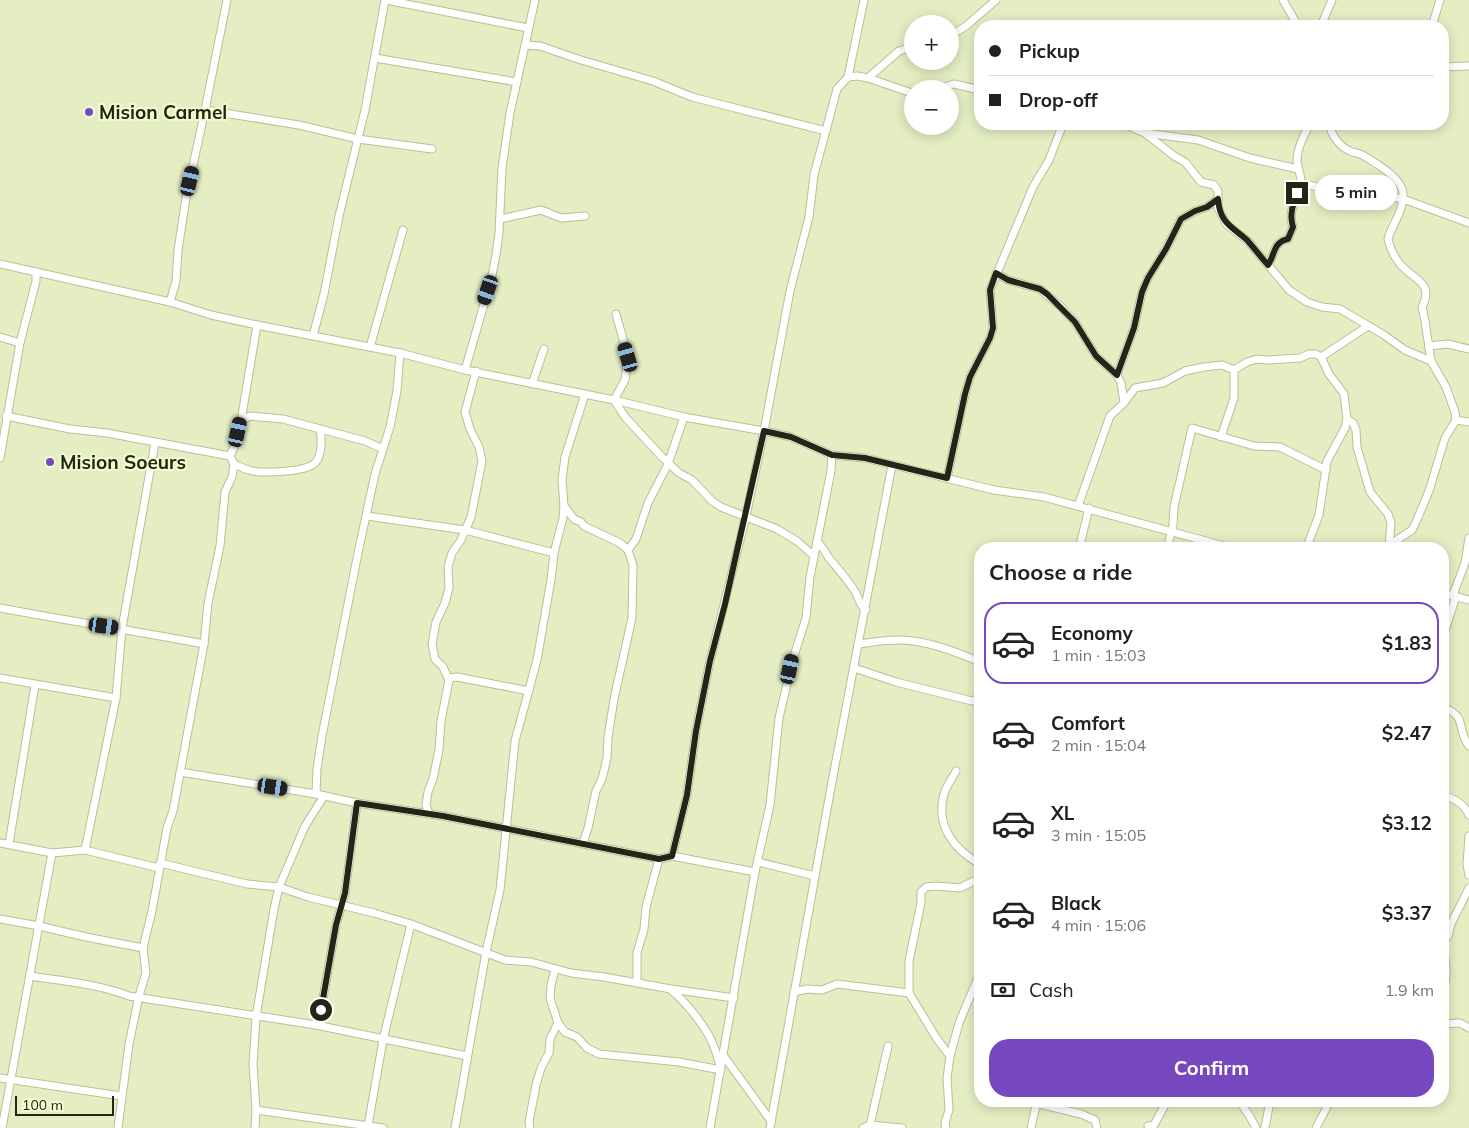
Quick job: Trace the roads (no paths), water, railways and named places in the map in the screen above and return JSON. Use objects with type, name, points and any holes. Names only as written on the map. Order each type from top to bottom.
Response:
[{"type":"street","points":[[170,302],[176,281],[178,250],[186,198],[227,0]]},
{"type":"street","points":[[313,336],[358,139],[386,0],[528,28]]},
{"type":"street","points":[[465,370],[491,280],[496,255],[500,219],[502,168],[510,113],[535,0]]},
{"type":"street","points":[[672,856],[687,795],[696,731],[710,661],[746,516],[790,291],[809,217],[814,175],[837,89],[848,77],[864,0]]},
{"type":"street","points":[[959,30],[996,0]]},
{"type":"street","points":[[1284,0],[1295,20]]},
{"type":"street","points":[[1324,20],[1332,0]]},
{"type":"street","points":[[1434,20],[1440,0]]},
{"type":"street","points":[[525,45],[540,46],[653,81],[692,97],[826,131]]},
{"type":"street","points":[[868,78],[899,51],[904,49]]},
{"type":"street","points":[[375,58],[517,82]]},
{"type":"street","points":[[1449,66],[1469,66]]},
{"type":"street","points":[[848,77],[868,78],[904,90]]},
{"type":"street","points":[[959,85],[974,89]]},
{"type":"street","points":[[205,110],[298,125],[358,139],[432,149]]},
{"type":"street","points":[[947,478],[967,386],[993,328],[990,290],[1033,187],[1048,160],[1060,130]]},
{"type":"street","points":[[1138,130],[1185,162],[1201,182],[1214,185],[1218,191],[1218,208],[1227,225],[1248,242],[1282,283],[1307,302],[1322,307],[1340,309],[1405,350],[1431,360]]},
{"type":"street","points":[[1268,265],[1274,248],[1282,240],[1288,239],[1293,227],[1291,210],[1301,183],[1298,169],[1298,150],[1307,130]]},
{"type":"street","points":[[1331,130],[1345,148],[1364,155],[1392,175],[1402,188],[1403,200],[1400,214],[1388,239],[1398,263],[1424,285],[1427,291],[1422,307],[1431,360],[1446,387],[1455,412],[1456,420],[1446,438],[1429,491],[1416,522],[1412,530],[1394,542]]},
{"type":"street","points":[[1145,133],[1198,140],[1250,158],[1298,169]]},
{"type":"street","points":[[1301,183],[1350,195],[1370,193],[1403,200],[1469,223]]},
{"type":"street","points":[[1117,375],[1134,328],[1142,292],[1181,219],[1207,207],[1218,199]]},
{"type":"street","points":[[500,219],[541,210],[561,218],[585,216]]},
{"type":"street","points":[[370,347],[403,230]]},
{"type":"street","points":[[0,264],[170,302],[211,315],[400,352],[465,370],[614,400],[684,417],[791,437],[832,455],[865,458],[994,490],[1044,497],[1210,542]]},
{"type":"street","points":[[0,458],[20,343],[36,281],[36,272]]},
{"type":"street","points":[[996,273],[1008,280],[1040,289],[1075,322],[1096,356],[1117,375],[1124,393],[1124,403]]},
{"type":"street","points":[[614,400],[626,380],[628,357],[616,314]]},
{"type":"street","points":[[230,456],[236,443],[241,421],[257,325]]},
{"type":"street","points":[[1321,357],[1368,326]]},
{"type":"street","points":[[0,337],[20,343]]},
{"type":"street","points":[[1429,346],[1448,344],[1469,349]]},
{"type":"street","points":[[532,384],[544,349]]},
{"type":"street","points":[[316,794],[317,769],[322,736],[358,553],[397,391],[400,352]]},
{"type":"street","points":[[1078,506],[1110,416],[1124,403],[1135,388],[1163,383],[1186,371],[1222,365],[1234,370],[1257,359],[1268,360],[1316,354],[1321,357],[1329,374],[1344,394],[1346,419],[1342,432],[1327,461],[1319,515],[1309,542]]},
{"type":"street","points":[[1221,437],[1234,398],[1234,370]]},
{"type":"street","points":[[429,814],[426,805],[433,779],[449,680],[443,667],[434,659],[432,644],[436,622],[450,588],[448,566],[471,517],[482,461],[479,447],[470,429],[465,412],[476,371]]},
{"type":"street","points":[[454,1128],[486,952],[500,890],[515,741],[537,660],[554,553],[564,506],[562,480],[565,457],[585,394]]},
{"type":"street","points":[[614,400],[625,417],[668,464],[692,480],[712,501],[721,507],[777,529],[797,541],[814,556]]},
{"type":"street","points":[[6,416],[70,429],[107,432],[155,443],[185,446],[230,456]]},
{"type":"street","points":[[241,421],[250,416],[283,419],[365,441],[383,449]]},
{"type":"street","points":[[628,550],[636,539],[648,503],[668,464],[684,417]]},
{"type":"street","points":[[1346,419],[1354,423],[1357,447],[1370,492],[1388,514],[1391,523],[1389,542]]},
{"type":"street","points":[[1456,420],[1469,422]]},
{"type":"street","points":[[1169,542],[1174,507],[1192,428],[1254,446],[1280,447],[1326,470]]},
{"type":"street","points":[[234,464],[250,471],[273,472],[312,466],[317,462],[320,450],[320,429]]},
{"type":"street","points":[[85,850],[116,698],[122,628],[155,443]]},
{"type":"street","points":[[710,1128],[755,872],[770,805],[779,718],[793,659],[806,618],[810,577],[818,542],[832,455]]},
{"type":"street","points":[[118,1128],[129,1044],[146,973],[143,948],[152,911],[167,828],[173,811],[204,644],[208,603],[220,546],[225,492],[232,477],[234,464],[230,456]]},
{"type":"street","points":[[770,1124],[892,465]]},
{"type":"street","points":[[564,506],[574,519],[581,522],[584,526],[620,543],[628,550],[633,565],[632,618],[614,699],[607,758],[602,779],[596,791],[583,843]]},
{"type":"street","points":[[1081,542],[1089,508]]},
{"type":"street","points":[[367,516],[465,530],[554,553]]},
{"type":"street","points":[[1449,616],[1465,563],[1469,538]]},
{"type":"street","points":[[818,542],[847,579],[863,608],[866,610]]},
{"type":"street","points":[[1449,594],[1469,600]]},
{"type":"street","points":[[0,608],[50,618],[122,628],[204,644]]},
{"type":"street","points":[[858,644],[897,640],[913,641],[962,654],[974,659]]},
{"type":"street","points":[[854,668],[896,682],[974,700]]},
{"type":"street","points":[[449,680],[450,678],[457,677],[472,679],[529,691]]},
{"type":"street","points":[[0,678],[116,698]]},
{"type":"street","points":[[9,844],[36,685]]},
{"type":"street","points":[[1449,709],[1459,716],[1462,723],[1463,738],[1469,746]]},
{"type":"street","points":[[956,771],[942,801],[943,825],[956,847],[965,856],[974,861]]},
{"type":"street","points":[[180,772],[429,814],[659,859],[672,856],[755,872]]},
{"type":"street","points":[[255,1128],[256,1110],[253,1064],[256,1017],[274,909],[279,887],[304,826],[324,796]]},
{"type":"street","points":[[1449,798],[1456,800],[1466,808],[1469,815]]},
{"type":"street","points":[[316,1025],[321,1010],[326,977],[345,893],[357,803]]},
{"type":"street","points":[[1469,836],[1467,864],[1469,875]]},
{"type":"street","points":[[0,843],[52,853],[85,850],[247,884],[279,887],[308,897],[411,924],[505,960],[531,962],[555,970],[734,998]]},
{"type":"street","points":[[2,1128],[52,853]]},
{"type":"street","points":[[637,983],[637,953],[644,929],[646,907],[659,859]]},
{"type":"street","points":[[758,862],[815,876]]},
{"type":"street","points":[[950,1056],[937,1040],[909,993],[909,961],[922,903],[921,892],[926,887],[960,888],[974,881]]},
{"type":"street","points":[[1449,932],[1469,888]]},
{"type":"street","points":[[0,919],[39,926],[86,938],[143,948]]},
{"type":"street","points":[[368,1126],[383,1040],[411,924]]},
{"type":"street","points":[[555,970],[550,998],[553,1012],[558,1024],[565,1032],[577,1037],[587,1048],[599,1054],[679,1062],[721,1070]]},
{"type":"street","points":[[30,976],[90,985],[129,996],[139,996],[256,1017],[316,1025],[467,1056]]},
{"type":"street","points":[[794,992],[808,989],[822,990],[837,984],[909,993]]},
{"type":"street","points":[[946,1128],[945,1123],[949,1110],[947,1078],[950,1056],[959,1023],[974,987]]},
{"type":"street","points":[[671,989],[680,997],[706,1029],[714,1046],[721,1070]]},
{"type":"street","points":[[1449,1024],[1460,1023],[1469,1028]]},
{"type":"street","points":[[530,1128],[529,1122],[536,1085],[541,1068],[549,1053],[550,1038],[558,1024]]},
{"type":"street","points":[[870,1125],[888,1046]]},
{"type":"street","points":[[723,1055],[770,1124]]},
{"type":"street","points":[[0,1078],[122,1096]]},
{"type":"street","points":[[1031,1128],[1036,1107]]},
{"type":"street","points":[[1055,1107],[1095,1120],[1097,1128]]},
{"type":"street","points":[[1148,1126],[1154,1125],[1164,1107]]},
{"type":"street","points":[[1244,1107],[1256,1128]]},
{"type":"street","points":[[1265,1128],[1269,1107]]},
{"type":"street","points":[[1316,1128],[1327,1107]]},
{"type":"street","points":[[256,1110],[383,1128]]},
{"type":"street","points":[[863,1128],[870,1125],[902,1128]]},
{"type":"place","name":"Mision Carmel","points":[[89,112]]},
{"type":"place","name":"Mision Soeurs","points":[[50,462]]}]
